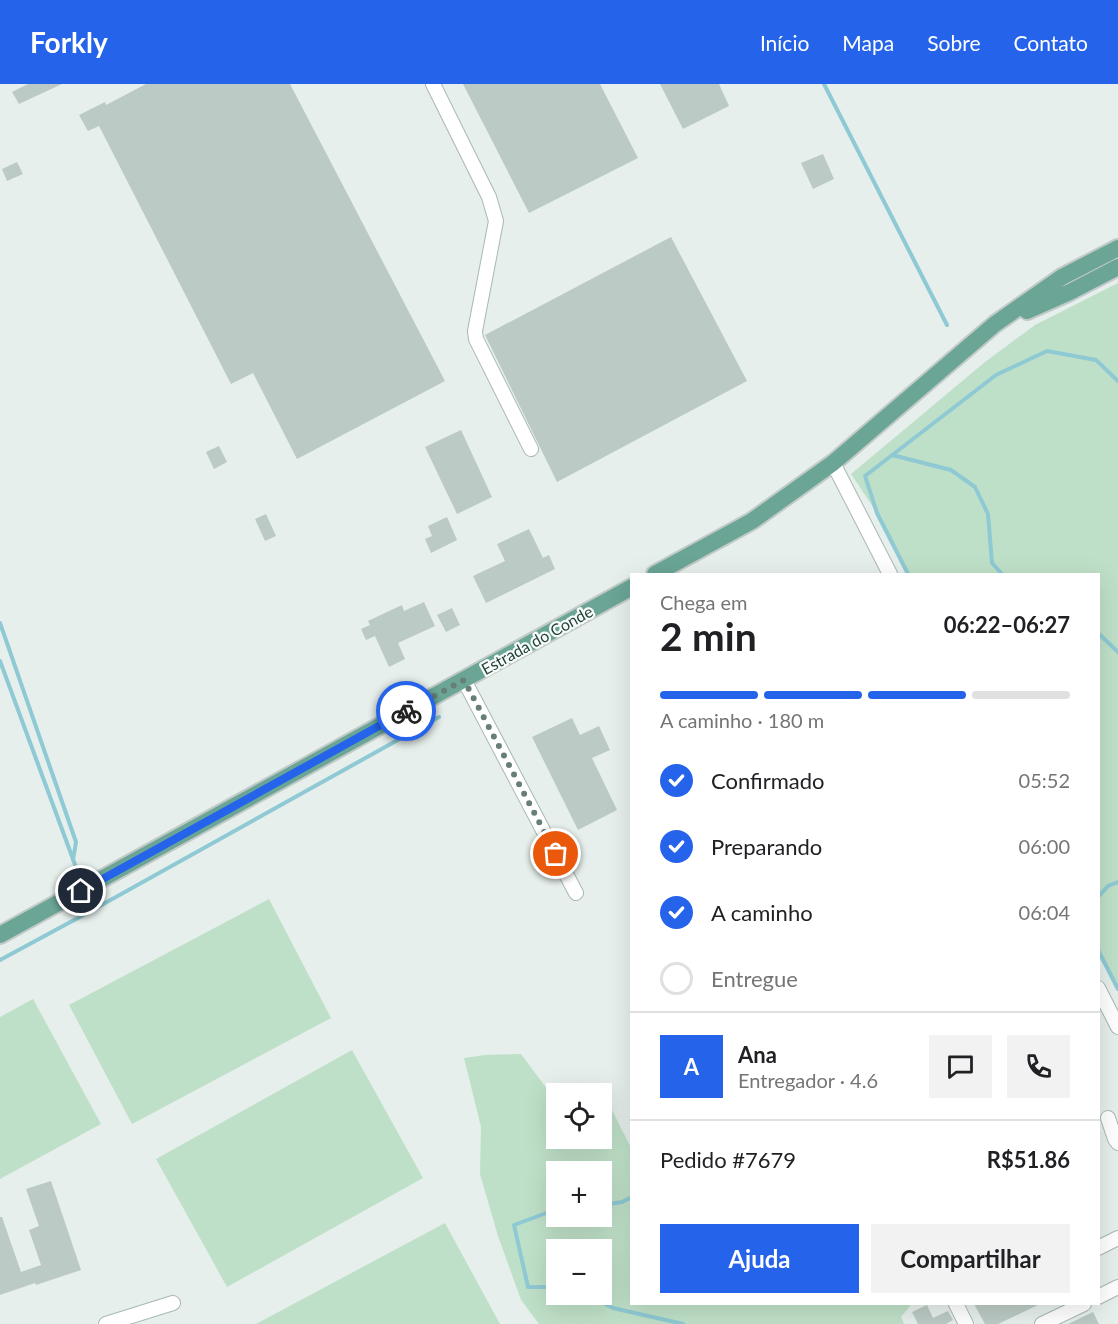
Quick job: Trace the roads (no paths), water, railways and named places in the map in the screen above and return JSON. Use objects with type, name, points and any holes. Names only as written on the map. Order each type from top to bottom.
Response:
[{"type":"main road","points":[[657,573],[752,521],[833,463],[995,324],[1062,277],[1118,248]]},
{"type":"main road","points":[[995,324],[1065,282],[1118,256]]},
{"type":"main road","points":[[995,324],[1070,292],[1118,267]]},
{"type":"main road","name":"Estrada do Conde","points":[[0,935],[630,589]]},
{"type":"street","points":[[433,84],[489,197],[496,221],[475,331],[476,339],[531,449]]},
{"type":"street","points":[[833,463],[889,573]]},
{"type":"street","points":[[464,680],[576,893]]},
{"type":"street","points":[[1100,992],[1118,1027]]},
{"type":"street","points":[[1108,1117],[1118,1143]]},
{"type":"street","points":[[1100,1247],[1118,1238]]},
{"type":"street","points":[[1100,1296],[1118,1287]]},
{"type":"street","points":[[106,1324],[173,1303]]},
{"type":"street","points":[[956,1305],[966,1324]]},
{"type":"street","points":[[1042,1324],[1082,1305]]},
{"type":"waterway","points":[[824,84],[947,325]]},
{"type":"waterway","points":[[907,573],[877,513],[865,476],[996,375],[1047,351],[1096,360],[1118,381]]},
{"type":"waterway","points":[[892,455],[951,470],[975,487],[988,514],[992,563],[1001,573]]},
{"type":"waterway","points":[[0,623],[76,842],[73,860]]},
{"type":"waterway","points":[[1100,635],[1118,652]]},
{"type":"waterway","points":[[0,661],[77,870]]},
{"type":"waterway","points":[[0,960],[439,717]]},
{"type":"waterway","points":[[1100,895],[1108,886],[1118,882]]},
{"type":"waterway","points":[[89,902],[89,912]]},
{"type":"waterway","points":[[1100,954],[1118,989]]},
{"type":"waterway","points":[[612,1204],[630,1198]]},
{"type":"waterway","points":[[546,1213],[514,1225],[528,1287],[546,1287]]},
{"type":"waterway","points":[[607,1305],[683,1324]]}]
